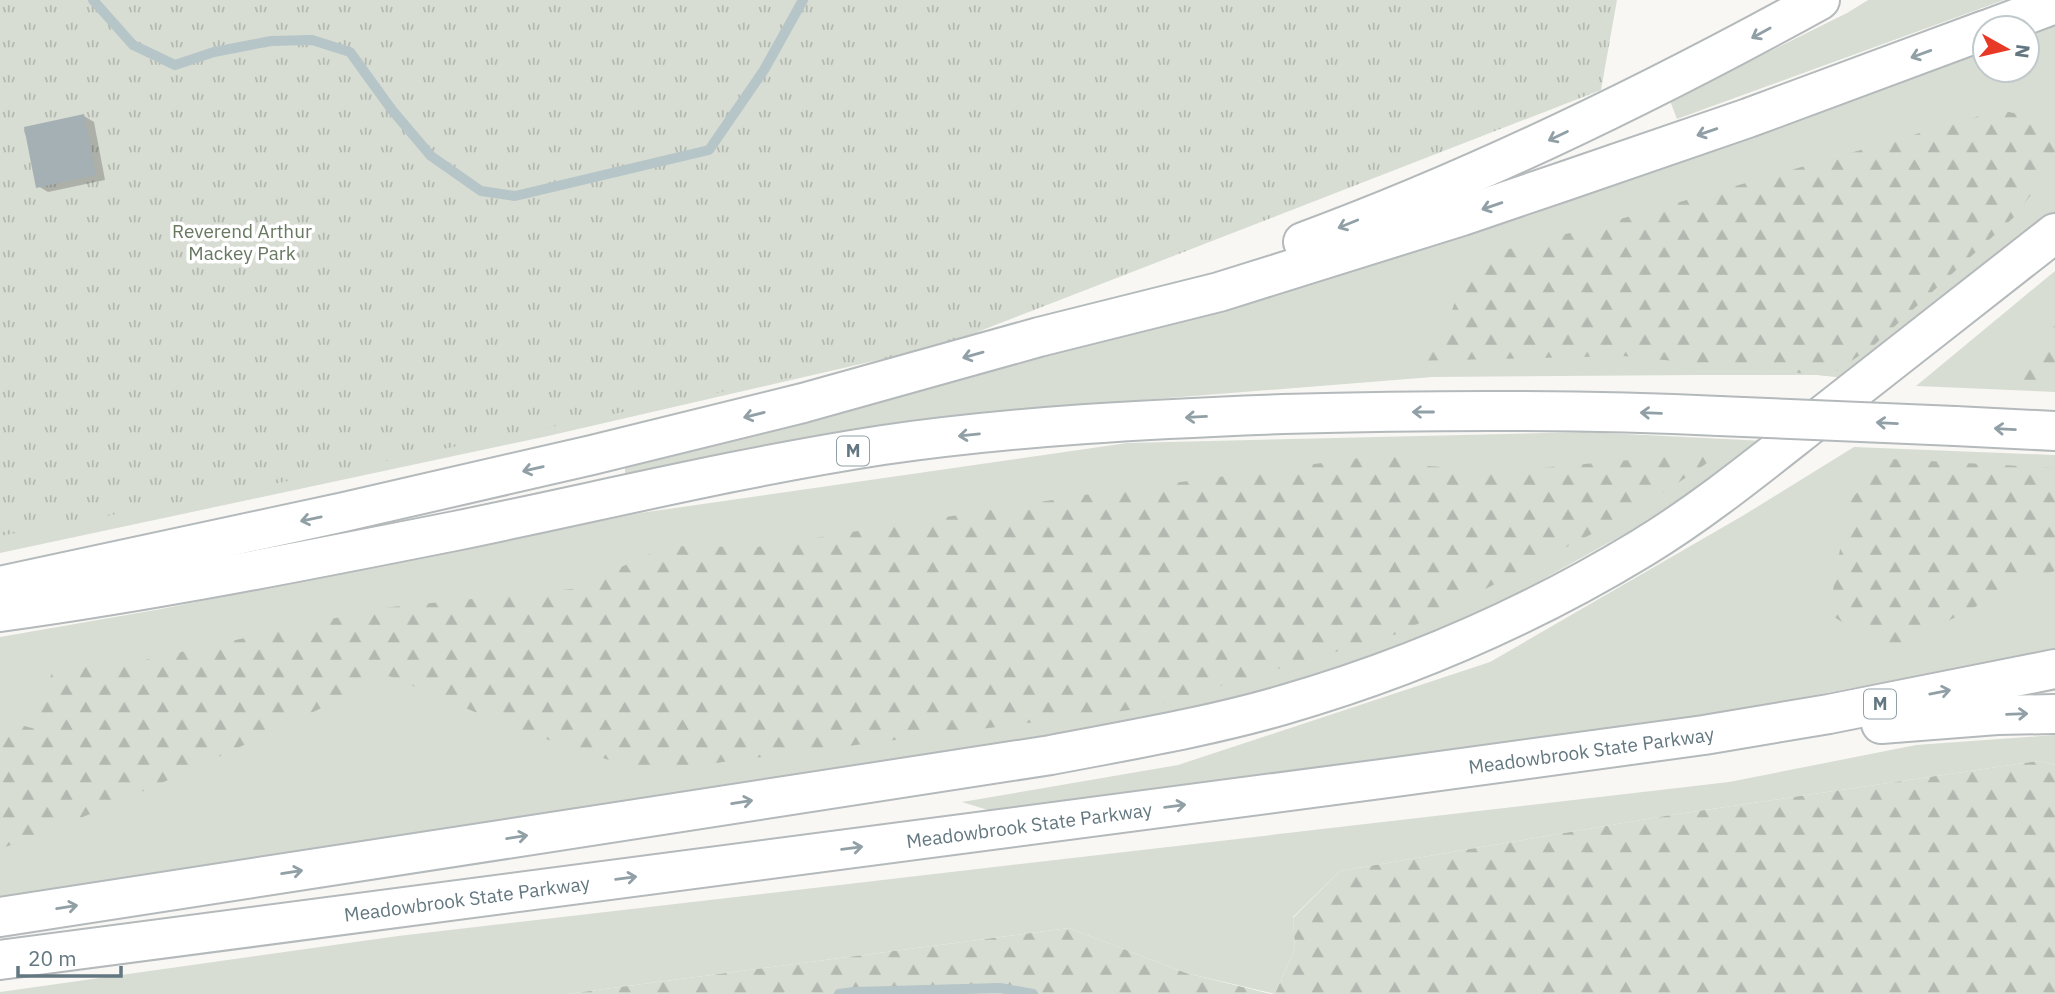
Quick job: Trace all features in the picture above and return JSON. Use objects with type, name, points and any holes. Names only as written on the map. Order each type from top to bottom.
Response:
[{"type":"highway","points":[[1039,337],[1314,237],[1543,143],[1724,53],[1820,0]]},
{"type":"highway","points":[[2028,14],[2055,4]]},
{"type":"highway","points":[[0,586],[331,515],[592,455],[1219,292],[1462,216],[1748,118],[1971,35]]},
{"type":"highway","points":[[0,917],[1051,755],[1221,721],[1342,686],[1445,648],[1497,625],[1642,548],[1739,482],[2055,233]]},
{"type":"highway","name":"M","points":[[0,612],[99,599],[455,531],[761,467],[944,438],[1175,418],[1367,412],[1633,412],[2055,431]]},
{"type":"highway","name":"Meadowbrook State Parkway","points":[[0,960],[1704,735],[1829,714],[2055,669]]},
{"type":"highway","points":[[1704,735],[1997,715],[2055,714]]},
{"type":"green space","name":"Reverend Arthur Mackey Park","points":[[0,0],[1617,0],[1601,90],[939,347],[244,490],[0,536]]},
{"type":"green space","points":[[1868,0],[2004,0],[1677,119],[1670,101]]},
{"type":"green space","points":[[2055,20],[2055,222],[1854,379],[1817,375],[1433,377],[1003,411],[625,478],[625,468],[1026,362],[1393,254],[1971,51],[1971,84],[2041,84],[2041,25]]},
{"type":"green space","points":[[2000,110],[2027,116],[2055,148],[2055,164],[2013,218],[1872,347],[1829,376],[1623,356],[1407,361],[1445,329],[1471,259],[1596,226]]},
{"type":"green space","points":[[2055,271],[2055,392],[1916,386]]},
{"type":"green space","points":[[2055,325],[2055,383],[2012,381]]},
{"type":"green space","points":[[1004,331],[548,436],[0,553],[0,515],[809,342]]},
{"type":"green space","points":[[1586,432],[1765,441],[1698,493],[1459,626],[1218,712],[0,908],[0,637],[161,609],[640,513],[1127,443]]},
{"type":"green space","points":[[1854,447],[2055,455],[2055,650],[1682,720],[1310,773],[991,811],[962,802],[1178,765],[1490,662],[1744,515]]},
{"type":"green space","points":[[1403,452],[1427,466],[1503,471],[1723,452],[1640,509],[1400,633],[1145,708],[645,772],[513,728],[389,676],[148,789],[0,849],[0,720],[36,729],[54,665],[145,660],[381,608],[572,589],[668,546],[757,547],[1084,495]]},
{"type":"green space","points":[[1890,459],[2055,468],[2055,571],[2029,579],[1890,651],[1829,614],[1848,502]]},
{"type":"green space","points":[[2055,735],[2055,765],[2038,761],[1671,815],[1340,871],[1293,917],[1295,948],[1275,994],[1186,973],[1069,928],[567,994],[0,994],[398,936],[1729,782],[1916,745]]},
{"type":"green space","points":[[2038,761],[2055,765],[2055,994],[1275,994],[1295,948],[1293,918],[1340,871],[1671,815]]},
{"type":"green space","points":[[1069,928],[1186,973],[1271,994],[567,994]]},
{"type":"building","points":[[84,114],[96,175],[36,188],[24,127]]},
{"type":"waterway","points":[[93,0],[133,45],[175,65],[214,52],[271,41],[312,40],[350,52],[392,110],[431,156],[481,191],[515,196],[709,150],[764,70],[803,0]]},
{"type":"waterway","points":[[839,994],[1000,988],[1033,994]]}]
